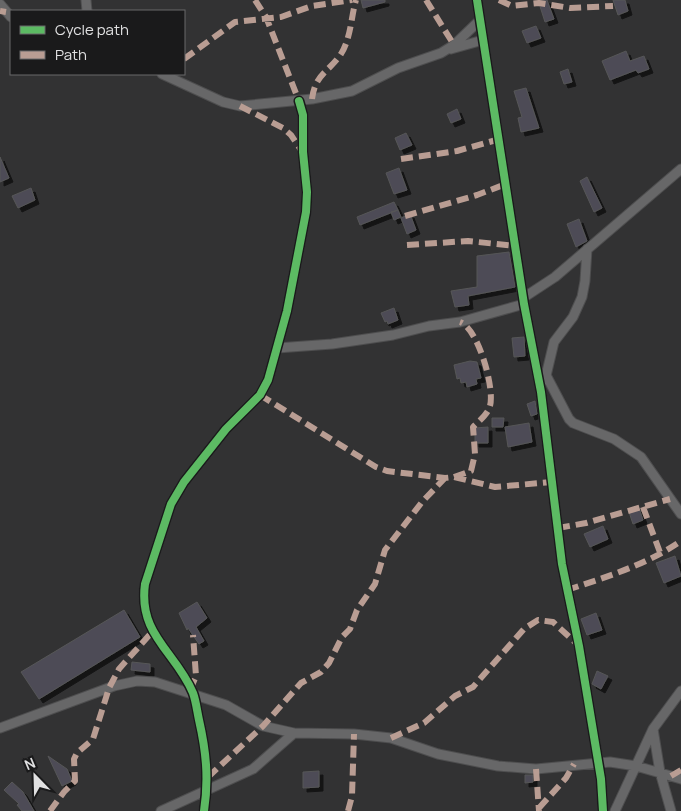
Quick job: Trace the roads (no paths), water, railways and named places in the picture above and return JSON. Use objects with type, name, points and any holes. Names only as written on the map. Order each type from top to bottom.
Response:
[{"type":"street","points":[[477,0],[540,392],[562,564],[579,646],[598,761],[603,811]]},
{"type":"street","points":[[0,4],[10,16]]},
{"type":"street","points":[[448,50],[480,20]]},
{"type":"street","points":[[164,75],[223,102],[240,106],[299,101],[352,91],[398,68],[483,40]]},
{"type":"street","points":[[204,811],[207,792],[206,750],[192,693],[152,632],[145,613],[143,597],[145,584],[171,504],[184,482],[226,429],[260,395],[268,380],[287,311],[306,212],[307,192],[302,152],[303,115],[299,101]]},
{"type":"street","points":[[277,348],[332,344],[392,335],[429,326],[460,322],[524,301],[555,277],[681,169]]},
{"type":"street","points":[[540,392],[554,342],[573,317],[582,297],[587,249]]},
{"type":"street","points":[[546,375],[568,419],[573,423],[614,439],[641,457],[681,514]]},
{"type":"street","points":[[0,728],[114,686],[155,682],[226,705],[263,726],[294,734],[354,734],[391,738],[438,754],[498,766],[536,769],[598,761],[636,766],[681,779]]},
{"type":"street","points":[[615,811],[652,729],[681,691]]},
{"type":"street","points":[[652,729],[660,772],[671,811]]},
{"type":"street","points":[[161,811],[207,792],[253,769],[294,734]]}]
